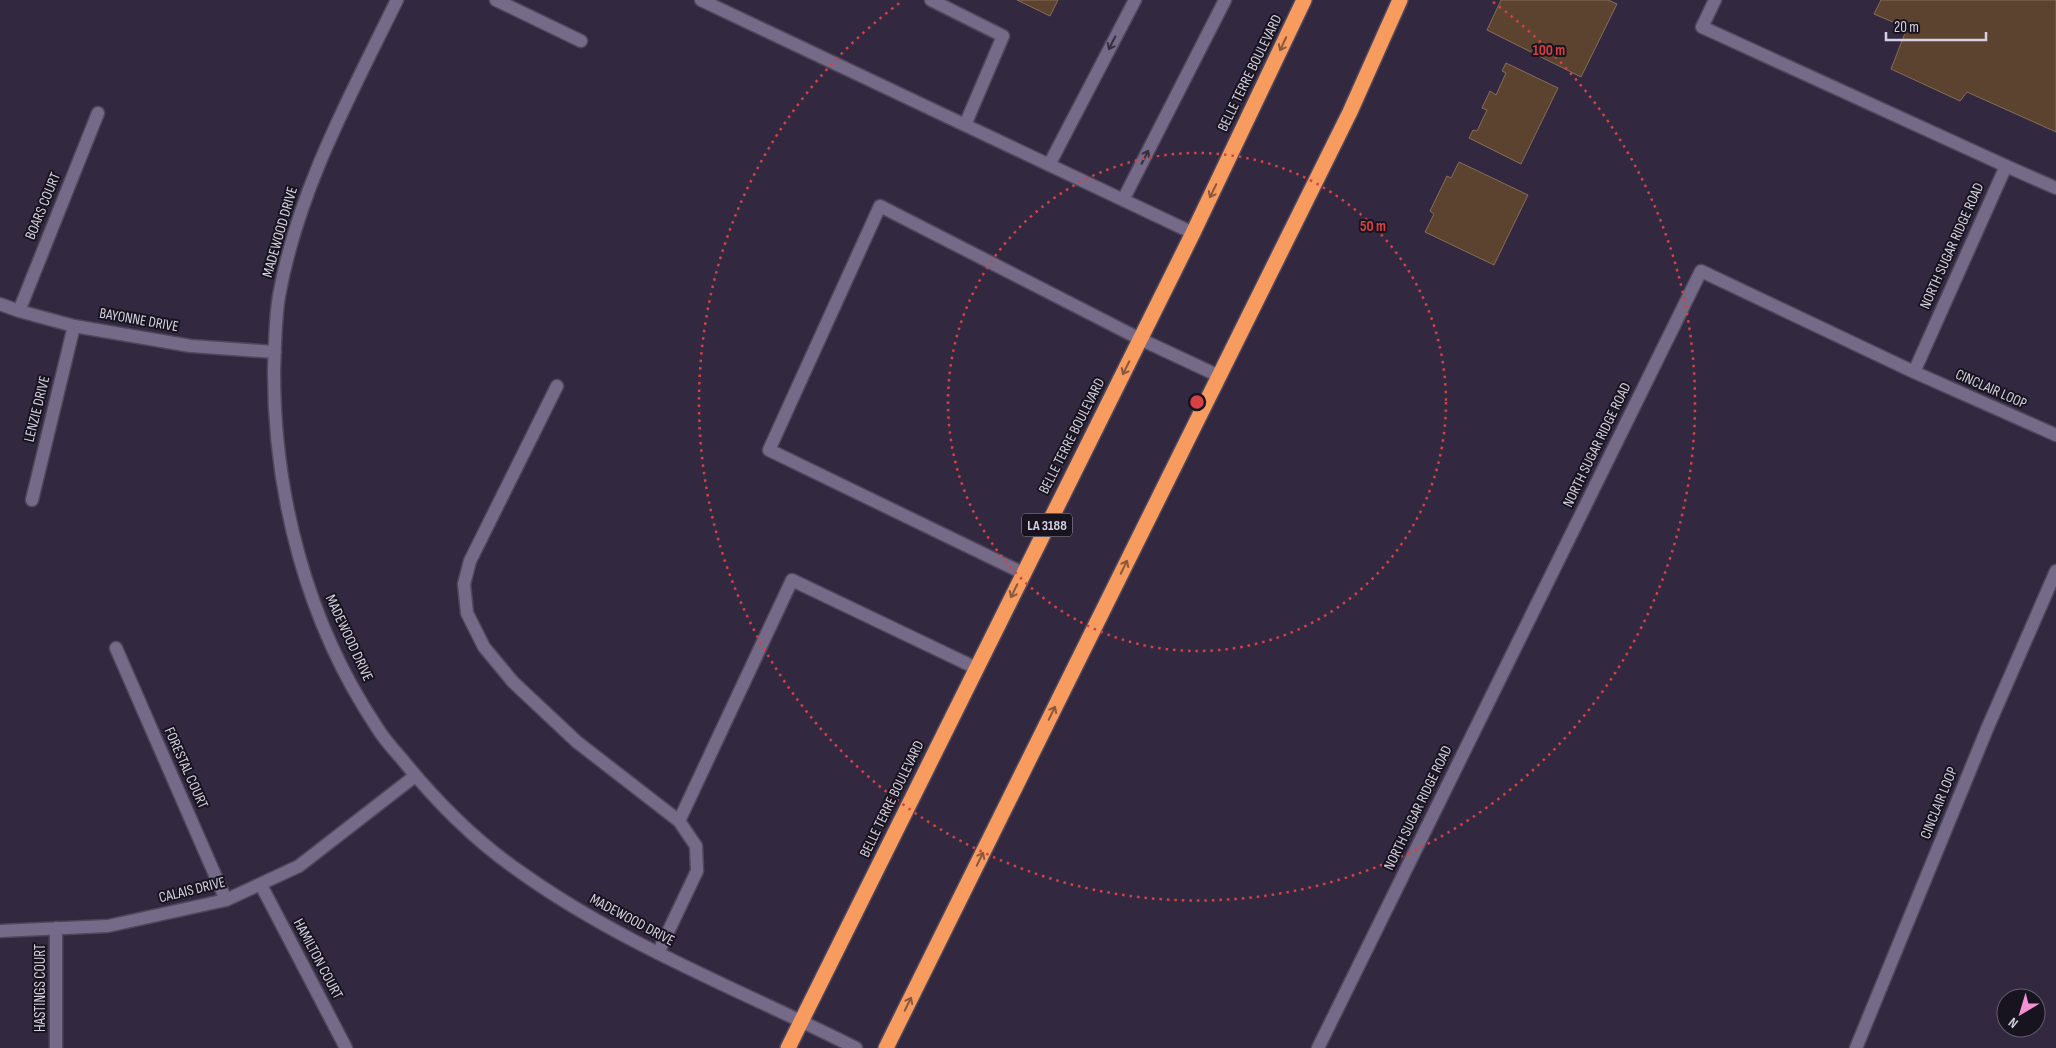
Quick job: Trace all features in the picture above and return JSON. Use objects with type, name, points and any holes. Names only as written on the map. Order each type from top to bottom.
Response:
[{"type":"highway","name":"BELLE TERRE BOULEVARD","points":[[788,1048],[1193,233],[1304,0]]},
{"type":"highway","points":[[886,1048],[1350,112],[1400,0]]},
{"type":"street","name":"MADEWOOD DRIVE","points":[[397,0],[313,177],[292,239],[278,299],[274,352],[274,414],[282,478],[293,532],[312,599],[340,665],[377,728],[416,776],[468,830],[517,870],[574,908],[658,953],[802,1020],[856,1048]]},
{"type":"street","points":[[496,0],[581,41]]},
{"type":"street","points":[[701,0],[1193,233]]},
{"type":"street","points":[[931,0],[1003,36],[965,125]]},
{"type":"street","points":[[1049,165],[1135,0]]},
{"type":"street","points":[[1123,200],[1225,0]]},
{"type":"street","points":[[1715,0],[1702,27],[2056,188]]},
{"type":"street","name":"BOARS COURT","points":[[19,311],[98,112]]},
{"type":"street","name":"NORTH SUGAR RIDGE ROAD","points":[[1318,1048],[1701,271],[1914,372],[2006,166]]},
{"type":"street","points":[[1024,573],[769,450],[880,206],[1140,339],[1219,376]]},
{"type":"street","name":"BAYONNE DRIVE","points":[[0,304],[74,326],[191,346],[274,352]]},
{"type":"street","name":"LENZIE DRIVE","points":[[32,500],[74,326]]},
{"type":"street","name":"CINCLAIR LOOP","points":[[1914,372],[2056,435]]},
{"type":"street","points":[[557,386],[470,561],[464,584],[467,613],[484,648],[513,682],[576,742],[679,820],[696,846],[697,871],[658,953]]},
{"type":"street","name":"CINCLAIR LOOP","points":[[1856,1048],[1987,729],[2056,571]]},
{"type":"street","points":[[679,820],[792,580],[976,668]]},
{"type":"street","name":"FORESTAL COURT","points":[[116,648],[226,900]]},
{"type":"street","name":"CALAIS DRIVE","points":[[0,931],[108,926],[226,900],[299,866],[416,776]]},
{"type":"street","name":"HAMILTON COURT","points":[[261,885],[346,1048]]},
{"type":"street","name":"HASTINGS COURT","points":[[56,928],[56,1048]]},
{"type":"building","points":[[1017,0],[1058,0],[1050,16]]},
{"type":"building","points":[[1501,0],[1608,0],[1617,4],[1581,77],[1487,30]]},
{"type":"building","points":[[1881,0],[2056,0],[2056,132],[1967,92],[1960,101],[1891,69],[1907,28],[1874,14]]},
{"type":"building","points":[[1506,63],[1558,88],[1521,164],[1469,138],[1473,130],[1477,131],[1487,110],[1482,108],[1490,91],[1496,95],[1506,73],[1502,71]]},
{"type":"building","points":[[1459,162],[1528,195],[1494,265],[1425,232],[1434,214],[1430,211],[1447,176],[1451,178]]}]
